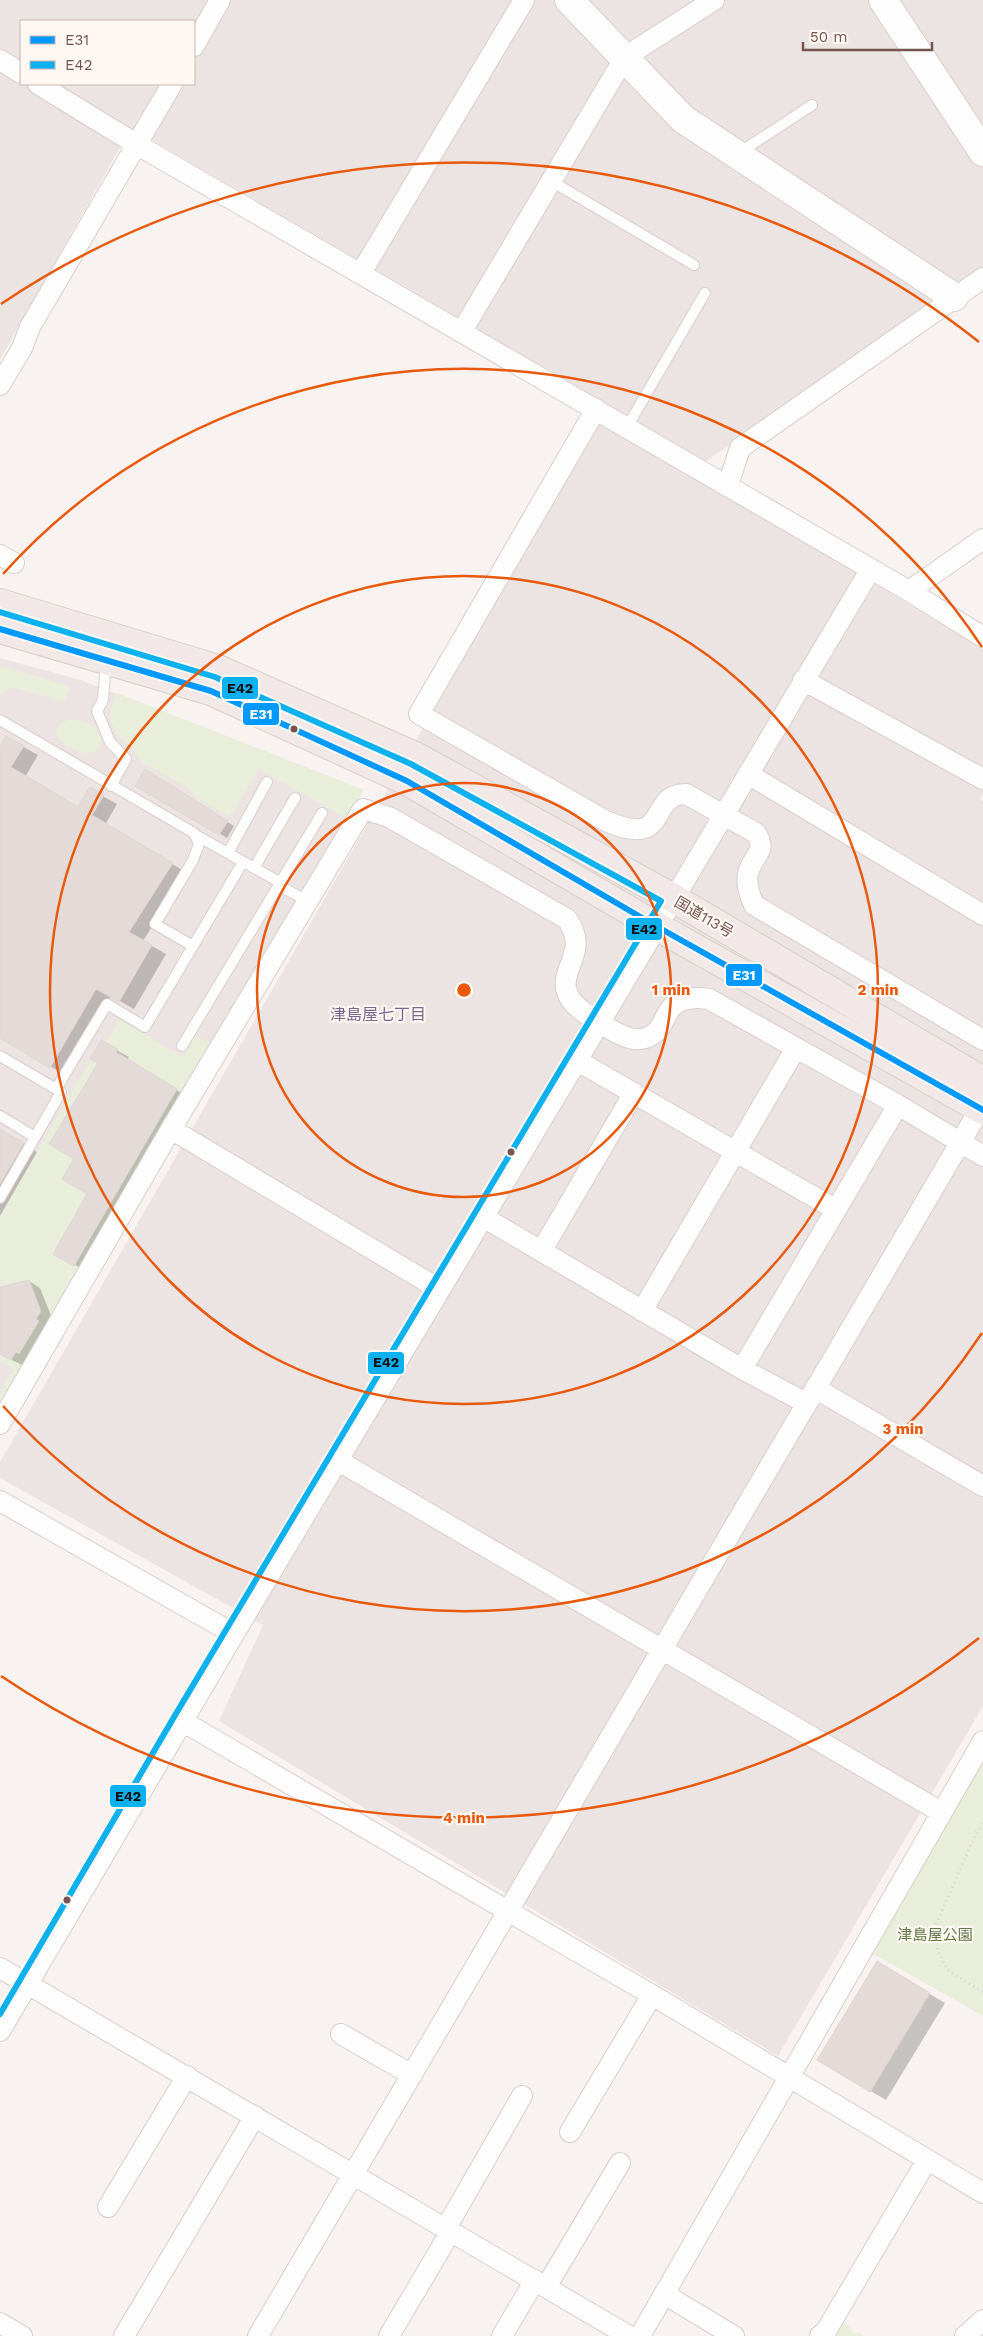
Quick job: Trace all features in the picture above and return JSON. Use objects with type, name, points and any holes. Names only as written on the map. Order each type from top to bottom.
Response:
[{"type":"highway","name":"国道113号","points":[[0,603],[218,669],[415,756],[673,898],[983,1081]]},
{"type":"highway","name":"国道113号","points":[[0,629],[211,691],[407,780],[656,926],[982,1109]]},
{"type":"street","points":[[195,44],[220,0]]},
{"type":"street","points":[[361,273],[524,0]]},
{"type":"street","points":[[569,0],[683,119],[954,297]]},
{"type":"street","points":[[462,331],[625,57],[714,0]]},
{"type":"street","points":[[883,0],[983,152]]},
{"type":"street","points":[[0,60],[20,73]]},
{"type":"street","points":[[40,85],[136,144],[909,591],[983,638]]},
{"type":"street","points":[[0,385],[22,348],[30,327],[171,85]]},
{"type":"street","points":[[728,485],[740,448],[983,278]]},
{"type":"street","points":[[596,409],[419,714],[606,821],[624,829],[640,830],[650,826],[668,798],[677,794],[686,794],[756,833],[760,840],[761,848],[749,869],[747,878],[750,896],[754,905],[983,1040]]},
{"type":"street","points":[[909,591],[983,539]]},
{"type":"street","points":[[0,2031],[337,1460],[722,814],[871,569]]},
{"type":"street","points":[[804,680],[983,779]]},
{"type":"street","points":[[748,774],[983,915]]},
{"type":"street","points":[[0,1424],[171,1129],[363,809],[389,818],[567,919],[574,930],[576,945],[573,963],[566,979],[567,992],[578,1008],[621,1036],[640,1040],[650,1037],[659,1029],[672,1007],[686,999],[698,997],[709,999],[898,1105],[983,1156]]},
{"type":"street","points":[[642,1311],[796,1048]]},
{"type":"street","points":[[576,1060],[835,1209]]},
{"type":"street","points":[[542,1250],[634,1093]]},
{"type":"street","points":[[742,1369],[898,1105]]},
{"type":"street","points":[[258,2336],[810,1395],[982,1109]]},
{"type":"street","points":[[171,1129],[439,1289]]},
{"type":"street","points":[[483,1217],[742,1369],[810,1395],[983,1486]]},
{"type":"street","points":[[337,1460],[942,1812]]},
{"type":"street","points":[[0,1501],[234,1634]]},
{"type":"street","points":[[182,1721],[508,1910],[927,2160],[981,2187]]},
{"type":"street","points":[[640,2336],[983,1741]]},
{"type":"street","points":[[0,1968],[629,2336]]},
{"type":"street","points":[[570,2132],[652,1995]]},
{"type":"street","points":[[341,2034],[412,2075]]},
{"type":"street","points":[[108,2207],[187,2076]]},
{"type":"street","points":[[389,2336],[522,2096]]},
{"type":"street","points":[[124,2336],[255,2116]]},
{"type":"street","points":[[820,2336],[826,2331],[927,2160]]},
{"type":"street","points":[[502,2336],[541,2284],[620,2163]]},
{"type":"street","points":[[664,2294],[734,2336]]},
{"type":"street","points":[[965,2336],[983,2320]]},
{"type":"street","points":[[0,2324],[22,2336]]},
{"type":"lane","points":[[736,155],[812,105]]},
{"type":"lane","points":[[551,181],[694,265]]},
{"type":"lane","points":[[627,427],[705,293]]},
{"type":"lane","points":[[106,660],[103,700],[97,711],[110,742],[126,759],[111,786]]},
{"type":"lane","points":[[0,720],[308,901]]},
{"type":"lane","points":[[228,853],[267,782]]},
{"type":"lane","points":[[254,868],[296,798]]},
{"type":"lane","points":[[182,1046],[322,813]]},
{"type":"lane","points":[[193,946],[155,924],[196,852],[199,844],[194,833]]},
{"type":"lane","points":[[56,1089],[107,1004],[145,1027],[243,862]]},
{"type":"lane","points":[[0,1056],[61,1092],[0,1198]]},
{"type":"lane","points":[[0,1116],[35,1137]]},
{"type":"path","points":[[983,1824],[976,1834],[935,1927],[938,1951],[947,1970],[983,1992]]},
{"type":"shaded area","points":[[0,0],[983,0],[983,275],[703,463],[439,306],[131,128],[0,360]]},
{"type":"shaded area","points":[[601,419],[983,649],[983,793],[980,799],[983,801],[983,1706],[778,2056],[219,1721],[263,1625],[0,1478],[0,1462]]},
{"type":"shaded area","points":[[0,658],[81,680],[364,790],[0,1410]]},
{"type":"green space","points":[[0,666],[70,686],[65,702],[11,687],[0,695]]},
{"type":"green space","points":[[117,693],[364,790],[347,819],[259,769],[230,817],[194,796],[189,788],[141,761],[117,733],[111,722],[111,709]]},
{"type":"green space","points":[[68,720],[83,721],[90,724],[96,730],[101,739],[100,746],[96,751],[89,753],[80,752],[71,749],[62,742],[56,732],[60,724]]},
{"type":"green space","points":[[703,931],[891,1043],[820,1010],[768,973],[702,934]]},
{"type":"green space","points":[[120,1020],[183,1057],[195,1036],[214,1046],[0,1410],[0,1393],[14,1369],[0,1361],[0,1215],[103,1039],[107,1040]]},
{"type":"green space","name":"津島屋公園","points":[[983,1759],[983,2016],[870,1952]]},
{"type":"green space","points":[[840,2317],[855,2334],[859,2332],[863,2336],[830,2336]]},
{"type":"building","points":[[6,736],[24,746],[11,767],[78,807],[90,787],[104,795],[92,815],[173,863],[129,932],[152,945],[119,1002],[96,989],[50,1068],[0,1038],[0,747]]},
{"type":"building","points":[[145,769],[228,821],[219,835],[135,786]]},
{"type":"building","points":[[101,1040],[118,1049],[116,1052],[177,1089],[74,1266],[53,1254],[87,1194],[62,1179],[74,1159],[49,1144],[98,1063],[90,1059]]},
{"type":"building","points":[[0,1129],[24,1143],[0,1184]]},
{"type":"building","points":[[29,1280],[41,1311],[36,1319],[39,1321],[19,1354],[16,1352],[11,1360],[0,1354],[0,1287]]},
{"type":"building","points":[[877,1961],[930,1993],[870,2092],[817,2060]]},
{"type":"transit line","name":"E42","points":[[0,612],[215,677],[411,764],[661,901],[174,1717],[0,2014]]},
{"type":"transit line","name":"E31","points":[[0,629],[211,691],[407,781],[656,926],[983,1110]]},
{"type":"district","name":"津島屋七丁目","points":[[378,1014]]}]
